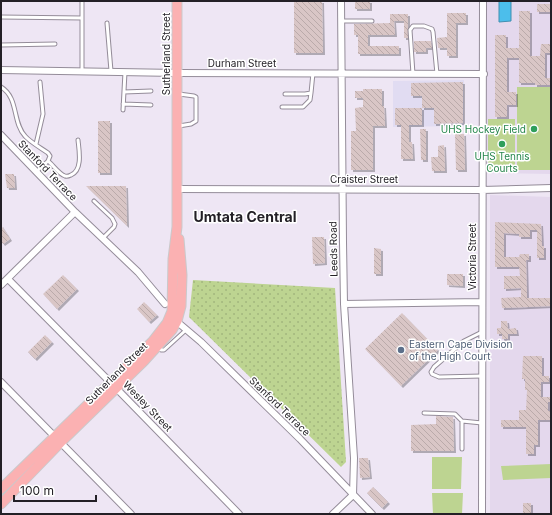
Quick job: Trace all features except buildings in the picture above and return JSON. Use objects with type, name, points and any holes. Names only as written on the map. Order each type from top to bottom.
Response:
[{"type":"main road","name":"Sutherland Street","points":[[114,385],[144,361],[172,330],[174,319],[173,259],[177,227],[177,1]]},
{"type":"main road","name":"Sutherland Street","points":[[1,490],[58,439],[114,385],[165,326],[174,319]]},
{"type":"main road","name":"Sutherland Street","points":[[1,504],[58,439]]},
{"type":"street","name":"Leeds Road","points":[[341,1],[344,304],[354,458],[353,496]]},
{"type":"street","name":"Victoria Street","points":[[482,514],[483,1]]},
{"type":"street","name":"Durham Street","points":[[1,70],[177,73],[484,74]]},
{"type":"street","name":"Stanford Terrace","points":[[1,135],[75,212],[138,272],[164,304]]},
{"type":"street","name":"Craister Street","points":[[177,189],[482,190],[551,188]]},
{"type":"street","points":[[1,285],[75,212]]},
{"type":"street","name":"Wesley Street","points":[[8,279],[114,385],[239,514]]},
{"type":"street","points":[[344,304],[482,302]]},
{"type":"street","name":"Stanford Terrace","points":[[174,319],[201,342],[300,439],[353,496],[372,514]]},
{"type":"street","points":[[1,382],[131,514]]},
{"type":"street","points":[[333,514],[353,496]]},
{"type":"lane","points":[[82,1],[82,71]]},
{"type":"lane","points":[[1,17],[82,18]]},
{"type":"lane","points":[[342,21],[372,21]]},
{"type":"lane","points":[[107,23],[111,71]]},
{"type":"lane","points":[[413,74],[410,30],[413,26],[424,26],[432,29],[437,74]]},
{"type":"lane","points":[[1,45],[56,44]]},
{"type":"lane","points":[[123,110],[124,72]]},
{"type":"lane","points":[[282,107],[303,107],[310,100],[313,73]]},
{"type":"lane","points":[[36,144],[43,114],[40,82]]},
{"type":"lane","points":[[1,87],[6,90],[10,96],[19,127],[25,137],[50,156],[48,161],[36,172]]},
{"type":"lane","points":[[124,92],[151,92]]},
{"type":"lane","points":[[285,94],[311,93]]},
{"type":"lane","points":[[177,94],[196,97],[197,116],[194,123],[177,127]]},
{"type":"lane","points":[[123,104],[150,105]]},
{"type":"lane","points":[[48,161],[64,176],[74,174],[79,161],[78,140]]},
{"type":"lane","points":[[94,201],[112,218],[114,222],[114,227],[103,238]]},
{"type":"lane","points":[[157,346],[161,350],[164,350],[187,329]]},
{"type":"lane","points":[[482,332],[464,341],[434,367],[431,372],[439,377],[482,376]]},
{"type":"lane","points":[[424,414],[455,414],[462,421],[482,423]]},
{"type":"lane","points":[[462,421],[462,449]]},
{"type":"shaded area","points":[[485,1],[551,1],[551,174],[485,173]]},
{"type":"shaded area","points":[[464,80],[464,126],[393,127],[393,81]]},
{"type":"shaded area","points":[[490,195],[551,197],[551,514],[490,514]]},
{"type":"green space","name":"UHS Hockey Field","points":[[517,87],[551,87],[551,170],[517,170]]},
{"type":"green space","name":"UHS Tennis Courts","points":[[488,119],[515,119],[515,170],[488,170]]},
{"type":"green space","points":[[193,280],[335,288],[346,462],[341,467],[189,317]]},
{"type":"green space","points":[[432,457],[462,457],[461,489],[432,489]]},
{"type":"green space","points":[[551,464],[551,478],[503,480],[501,466]]},
{"type":"green space","points":[[432,493],[463,493],[462,514],[433,514]]},
{"type":"water","points":[[499,1],[511,1],[511,21],[499,22]]},
{"type":"place","name":"UHS Hockey Field","points":[[534,129]]},
{"type":"place","name":"UHS Tennis Courts","points":[[502,144]]},
{"type":"place","name":"Eastern Cape Division of the High Court","points":[[401,350]]},
{"type":"district","name":"Umtata Central","points":[[245,216]]}]
